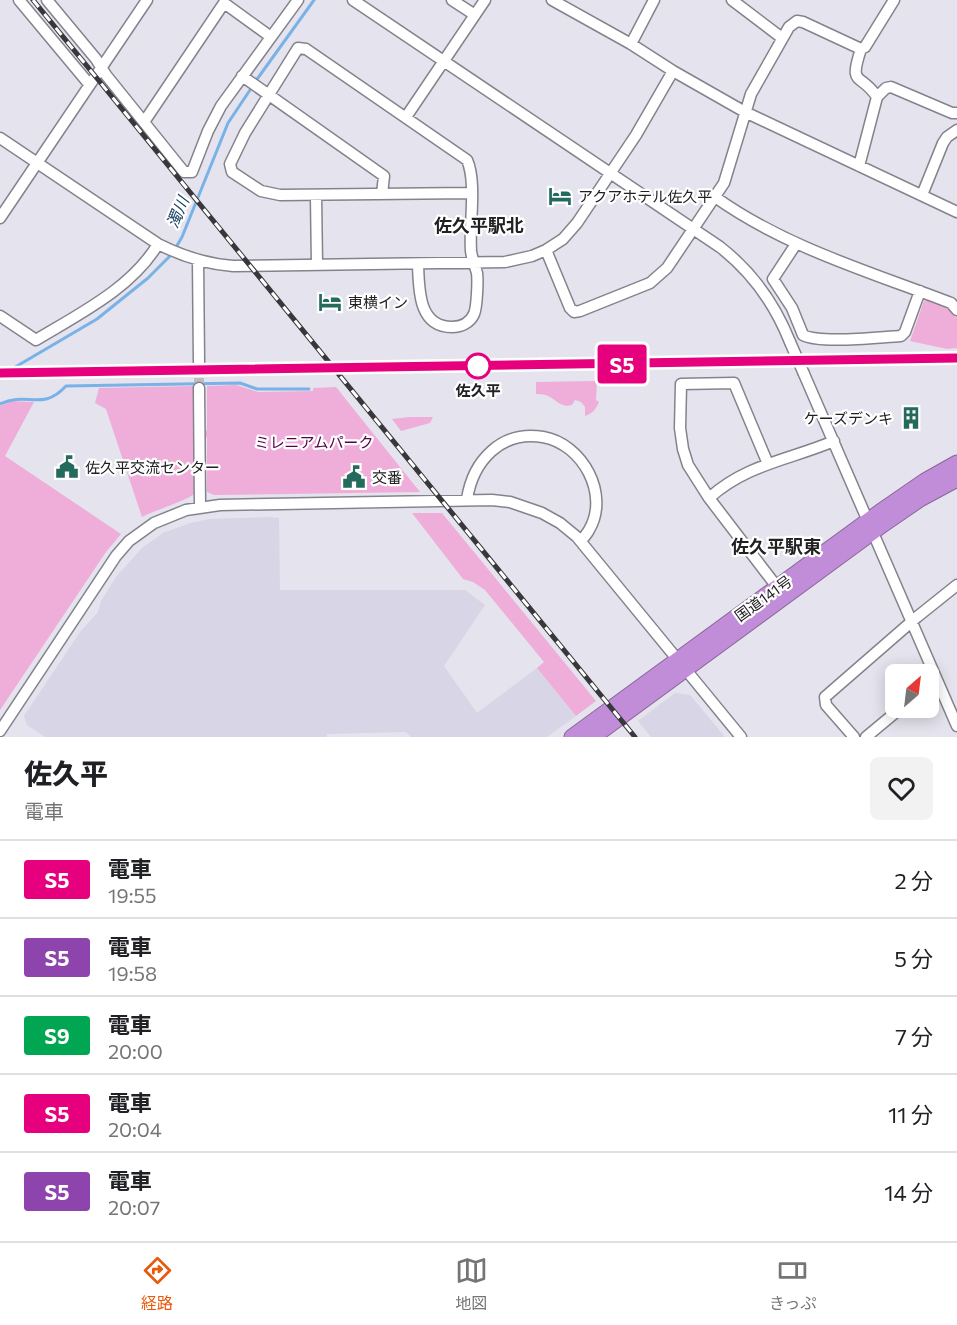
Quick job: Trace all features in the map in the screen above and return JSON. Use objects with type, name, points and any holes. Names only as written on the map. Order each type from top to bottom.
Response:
[{"type":"highway","name":"国道141号","points":[[572,737],[681,665],[870,527],[925,481],[957,464]]},
{"type":"highway","name":"国道141号","points":[[593,737],[777,587],[870,527],[957,479]]},
{"type":"street","points":[[19,0],[89,84]]},
{"type":"street","points":[[47,0],[184,172],[192,172],[214,118],[298,0]]},
{"type":"street","points":[[0,218],[147,0]]},
{"type":"street","points":[[353,0],[694,228],[735,258],[749,273],[778,315],[911,623],[926,664]]},
{"type":"street","points":[[452,0],[475,15]]},
{"type":"street","points":[[406,117],[485,0]]},
{"type":"street","points":[[552,0],[745,112],[957,212]]},
{"type":"street","points":[[631,44],[654,0]]},
{"type":"street","points":[[732,0],[782,38]]},
{"type":"street","points":[[877,97],[859,80],[854,68],[861,49],[865,47],[894,0]]},
{"type":"street","points":[[144,122],[224,3],[271,37]]},
{"type":"street","points":[[546,250],[570,308],[574,312],[657,279],[667,268],[715,197],[727,175],[751,94],[782,38],[793,23],[800,21],[861,49]]},
{"type":"street","points":[[418,264],[420,299],[425,313],[433,323],[459,327],[468,322],[475,310],[477,275],[473,263],[471,174],[466,160],[306,50],[298,48],[245,133],[230,164],[232,172],[261,191],[280,195],[471,193]]},
{"type":"street","points":[[0,138],[161,245],[180,255],[198,260],[228,265],[505,262],[532,256],[546,250],[563,238],[577,223],[636,135],[673,71]]},
{"type":"street","points":[[244,78],[384,176],[382,194]]},
{"type":"street","points":[[859,166],[877,97],[886,88],[891,87],[952,113],[957,113]]},
{"type":"street","points":[[922,195],[943,143],[947,136],[957,130]]},
{"type":"street","points":[[316,196],[317,265]]},
{"type":"street","points":[[715,197],[751,221],[796,244],[955,303]]},
{"type":"street","points":[[796,244],[773,279],[792,308],[803,335],[807,338],[901,336],[905,332],[920,291]]},
{"type":"street","points":[[0,316],[36,340],[111,293],[161,245]]},
{"type":"street","points":[[198,260],[199,362]]},
{"type":"street","points":[[768,464],[734,383],[681,384],[680,428],[688,465],[709,498],[777,587]]},
{"type":"street","points":[[199,388],[200,507]]},
{"type":"street","points":[[468,500],[475,471],[495,450],[511,440],[543,437],[551,439],[574,453],[586,466],[594,482],[597,498],[595,512],[590,530],[580,541]]},
{"type":"street","points":[[709,498],[733,479],[748,471],[834,441]]},
{"type":"street","points":[[0,731],[121,549],[154,523],[172,514],[200,507],[468,500],[510,502],[560,523],[580,541],[741,737]]},
{"type":"street","points":[[854,737],[826,705],[825,697],[957,585]]},
{"type":"street","points":[[939,694],[957,726]]},
{"type":"street","points":[[867,737],[889,718]]},
{"type":"shaded area","points":[[279,518],[280,590],[465,590],[485,605],[444,666],[477,713],[537,668],[576,716],[547,737],[411,737],[406,732],[327,734],[327,737],[45,737],[27,725],[24,716],[80,632],[98,612],[101,601],[116,577],[142,548],[163,533],[190,523],[210,519]]},
{"type":"shaded area","points":[[675,693],[690,695],[725,737],[651,737],[638,721]]},
{"type":"green space","points":[[928,300],[946,307],[957,318],[957,348],[947,349],[910,341],[924,301]]},
{"type":"green space","points":[[597,381],[596,400],[599,402],[594,411],[585,416],[585,407],[581,402],[575,400],[572,405],[567,406],[543,394],[536,394],[536,382]]},
{"type":"green space","name":"ミレニアムパーク","points":[[236,385],[258,392],[313,391],[313,388],[336,387],[420,492],[214,495],[207,492],[207,437],[194,448],[194,494],[142,517],[106,409],[95,403],[99,388],[193,386],[194,440],[207,430],[207,386]]},
{"type":"green space","points":[[9,401],[34,402],[5,456],[121,534],[106,552],[0,710],[0,406]]},
{"type":"green space","points":[[433,417],[430,423],[401,431],[392,419]]},
{"type":"green space","points":[[412,513],[442,513],[596,701],[576,716],[537,668],[544,662],[485,590],[463,579]]},
{"type":"waterway","name":"濁川","points":[[255,82],[314,0]]},
{"type":"waterway","name":"濁川","points":[[175,249],[228,123],[252,87]]},
{"type":"waterway","name":"濁川","points":[[0,376],[97,319],[148,278],[172,254]]},
{"type":"waterway","points":[[0,404],[19,399],[50,398],[66,386],[240,383],[257,389],[309,389]]},
{"type":"tunnel","points":[[199,362],[199,388]]},
{"type":"railway","points":[[33,0],[635,737]]},
{"type":"railway","points":[[0,373],[957,358]]},
{"type":"train","name":"S5","points":[[0,373],[957,358]]},
{"type":"place","name":"アクアホテル佐久平","points":[[560,196]]},
{"type":"place","name":"東横イン","points":[[330,302]]},
{"type":"place","name":"佐久平","points":[[478,366]]},
{"type":"place","name":"ケーズデンキ","points":[[911,418]]},
{"type":"place","name":"佐久平交流センター","points":[[67,467]]},
{"type":"place","name":"交番","points":[[354,477]]},
{"type":"district","name":"佐久平駅北","points":[[479,225]]},
{"type":"district","name":"佐久平駅東","points":[[776,546]]}]
